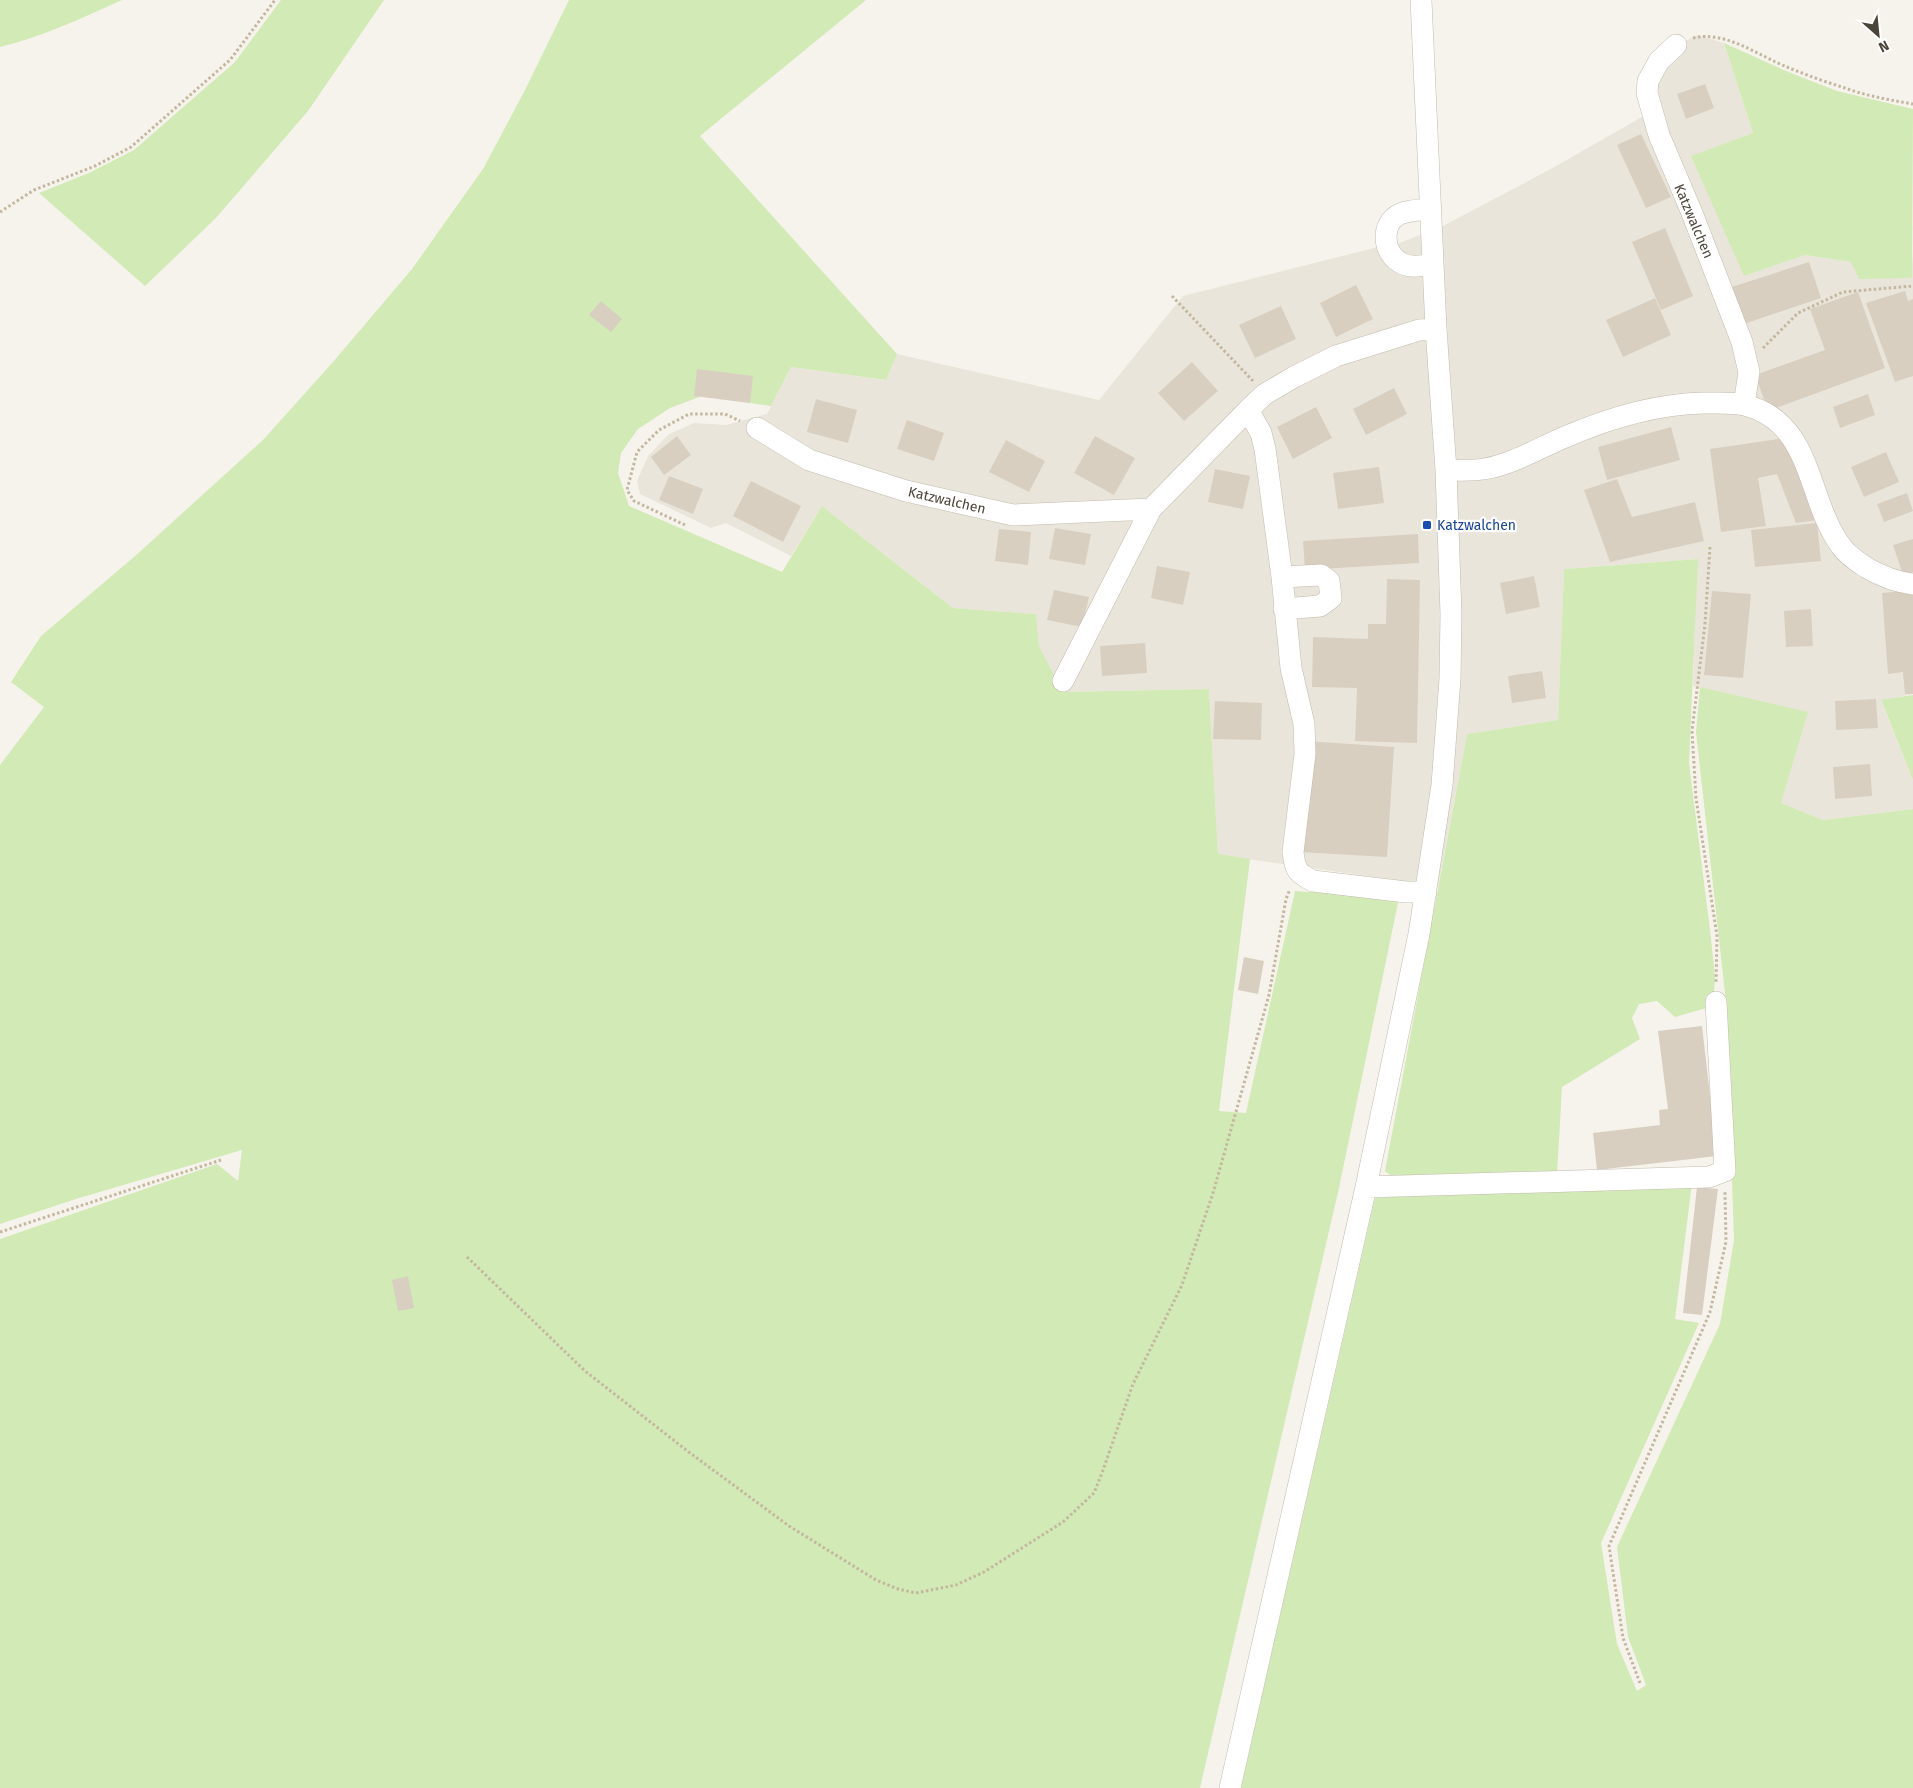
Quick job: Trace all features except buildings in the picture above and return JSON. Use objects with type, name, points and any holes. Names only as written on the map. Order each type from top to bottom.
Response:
[{"type":"street","points":[[1230,1788],[1366,1187],[1426,892],[1442,786],[1450,679],[1451,614],[1446,470],[1436,329],[1421,0]]},
{"type":"street","name":"Katzwalchen","points":[[1676,45],[1659,61],[1648,81],[1646,93],[1659,135],[1696,222],[1742,342],[1749,372],[1744,405]]},
{"type":"street","points":[[1431,209],[1401,214],[1391,220],[1385,231],[1386,243],[1391,253],[1402,264],[1414,266],[1433,264]]},
{"type":"street","points":[[1063,681],[1151,508],[1248,410],[1265,394],[1336,356],[1419,330],[1436,329]]},
{"type":"street","points":[[1446,470],[1484,469],[1503,464],[1631,413],[1658,407],[1700,403],[1744,405],[1774,418],[1786,428],[1804,463],[1832,532],[1841,548],[1855,560],[1873,571],[1892,580],[1913,584]]},
{"type":"street","points":[[1248,410],[1261,433],[1265,449],[1282,577],[1291,668],[1304,724],[1305,754],[1293,852],[1295,867],[1301,875],[1313,881],[1406,892],[1426,892]]},
{"type":"street","name":"Katzwalchen","points":[[757,428],[809,460],[906,491],[1013,515],[1151,508]]},
{"type":"street","points":[[1282,577],[1321,575],[1329,581],[1331,598],[1320,606],[1284,609]]},
{"type":"street","points":[[1366,1187],[1709,1177],[1725,1171],[1716,1002]]},
{"type":"path","points":[[0,212],[34,190],[95,166],[131,147],[230,60],[275,0]]},
{"type":"path","points":[[1676,45],[1698,37],[1721,39],[1786,67],[1848,89],[1882,99],[1913,104]]},
{"type":"path","points":[[1749,372],[1762,348],[1798,313],[1843,292],[1913,286]]},
{"type":"path","points":[[1172,296],[1265,394]]},
{"type":"path","points":[[685,525],[634,502],[626,490],[637,452],[659,430],[689,414],[725,414],[757,428]]},
{"type":"path","points":[[1710,547],[1705,624],[1692,731],[1696,798],[1717,936],[1716,1002]]},
{"type":"path","points":[[467,1257],[585,1371],[690,1453],[789,1526],[876,1580],[898,1589],[916,1592],[956,1585],[984,1572],[1063,1522],[1094,1493],[1133,1384],[1182,1285],[1213,1192],[1269,995],[1286,898],[1290,886],[1301,875]]},
{"type":"path","points":[[0,1232],[221,1160]]},
{"type":"path","points":[[1640,1683],[1623,1638],[1610,1546],[1710,1312],[1726,1242],[1725,1171]]},
{"type":"shaded area","points":[[1698,35],[1724,43],[1753,133],[1744,276],[1805,255],[1851,262],[1911,278],[1913,254],[1913,694],[1881,701],[1913,780],[1913,809],[1823,820],[1781,803],[1807,712],[1693,686],[1697,559],[1564,569],[1558,720],[1467,734],[1438,886],[1218,855],[1209,689],[1063,692],[1039,646],[1036,614],[953,608],[822,506],[791,556],[726,523],[711,528],[640,494],[637,481],[648,456],[669,434],[694,423],[726,425],[767,414],[791,367],[885,380],[897,354],[1099,400],[1183,296],[1378,247],[1389,247],[1441,227],[1549,170],[1647,114],[1652,75],[1675,46]]},
{"type":"green space","points":[[0,0],[122,0],[47,32],[0,47]]},
{"type":"green space","points":[[281,0],[384,0],[308,111],[216,218],[145,286],[39,193],[89,173],[134,150],[235,62]]},
{"type":"green space","points":[[569,0],[866,0],[700,136],[897,354],[886,380],[791,367],[771,406],[702,396],[670,408],[638,429],[621,453],[618,473],[629,506],[782,572],[822,506],[953,608],[1036,614],[1039,646],[1063,692],[1209,689],[1218,854],[1250,859],[1219,1111],[1246,1113],[1295,891],[1399,898],[1339,1188],[1200,1788],[0,1788],[0,1239],[217,1164],[238,1181],[242,1150],[76,1199],[0,1224],[0,765],[44,707],[11,682],[41,636],[134,557],[263,440],[333,362],[412,269],[483,169],[525,90]]},
{"type":"green space","points":[[1724,43],[1786,71],[1837,91],[1913,109],[1912,278],[1859,279],[1851,262],[1805,255],[1744,276],[1691,156],[1753,133]]},
{"type":"green space","points":[[1698,559],[1689,763],[1715,976],[1714,994],[1710,1007],[1675,1017],[1657,1001],[1639,1004],[1632,1018],[1640,1039],[1562,1087],[1557,1175],[1398,1181],[1385,1171],[1467,734],[1558,720],[1564,569]]},
{"type":"green space","points":[[1700,687],[1808,712],[1781,803],[1823,820],[1913,809],[1913,1788],[1241,1788],[1375,1198],[1558,1185],[1692,1183],[1675,1319],[1699,1323],[1601,1543],[1617,1644],[1637,1691],[1646,1685],[1628,1637],[1617,1547],[1720,1324],[1734,1240],[1726,1002],[1696,732]]},
{"type":"green space","points":[[1913,695],[1913,780],[1881,700]]},
{"type":"place","name":"Katzwalchen","points":[[1427,525]]}]
